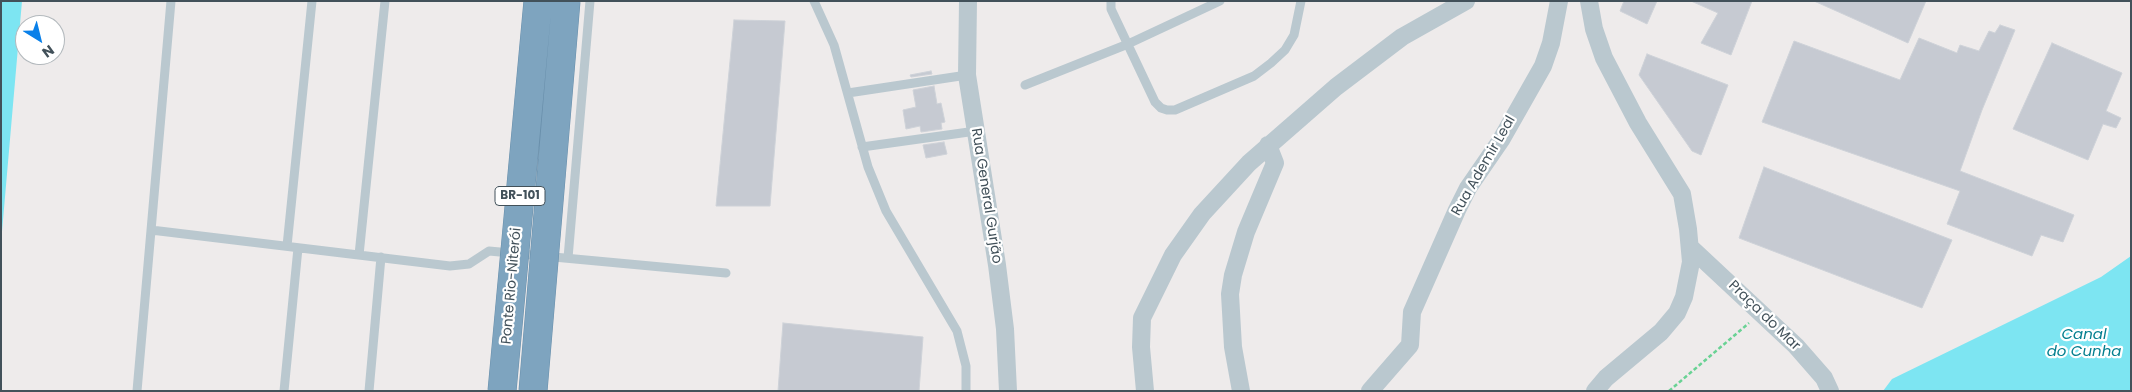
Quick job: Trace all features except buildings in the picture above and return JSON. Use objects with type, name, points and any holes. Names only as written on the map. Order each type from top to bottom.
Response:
[{"type":"highway","name":"Ponte Rio-Niterói","points":[[502,391],[538,1]]},
{"type":"highway","name":"BR-101","points":[[533,391],[566,1]]},
{"type":"street","name":"Rua General Gurjão","points":[[968,1],[967,75],[997,264],[1005,329],[1008,391]]},
{"type":"street","points":[[1145,391],[1140,328],[1142,318],[1173,255],[1202,214],[1249,163],[1336,87],[1402,37],[1466,1]]},
{"type":"street","name":"Rua Ademir Leal","points":[[1370,391],[1410,345],[1412,312],[1468,188],[1501,140],[1543,66],[1551,42],[1559,1]]},
{"type":"street","points":[[1589,1],[1594,29],[1604,58],[1638,123],[1682,194],[1691,262],[1684,296],[1677,313],[1661,332],[1606,378],[1595,391]]},
{"type":"street","points":[[1242,391],[1233,347],[1230,294],[1233,275],[1246,232],[1276,163],[1268,145]]},
{"type":"street","name":"Praça do Mar","points":[[1690,248],[1762,313],[1818,371],[1830,391]]},
{"type":"lane","points":[[137,391],[171,1]]},
{"type":"lane","points":[[287,246],[312,1]]},
{"type":"lane","points":[[359,255],[385,1]]},
{"type":"lane","points":[[568,258],[590,1]]},
{"type":"lane","points":[[814,1],[834,45],[862,147],[886,211],[957,331],[966,366],[966,391]]},
{"type":"lane","points":[[1111,1],[1111,9],[1155,102],[1160,108],[1167,110],[1175,110],[1254,76],[1271,63],[1285,50],[1294,35],[1301,1]]},
{"type":"lane","points":[[1025,85],[1128,44],[1220,1]]},
{"type":"lane","points":[[848,93],[967,75]]},
{"type":"lane","points":[[862,147],[976,131]]},
{"type":"lane","points":[[151,230],[450,266],[469,264],[489,251],[726,273]]},
{"type":"lane","points":[[284,391],[298,248]]},
{"type":"lane","points":[[368,391],[381,258]]},
{"type":"path","points":[[1669,391],[1762,313]]},
{"type":"water","points":[[1,1],[22,1],[21,15],[15,15],[16,65],[1,243]]},
{"type":"water","name":"Canal do Cunha","points":[[2131,256],[2131,391],[1883,391],[1892,379],[2101,277]]}]
